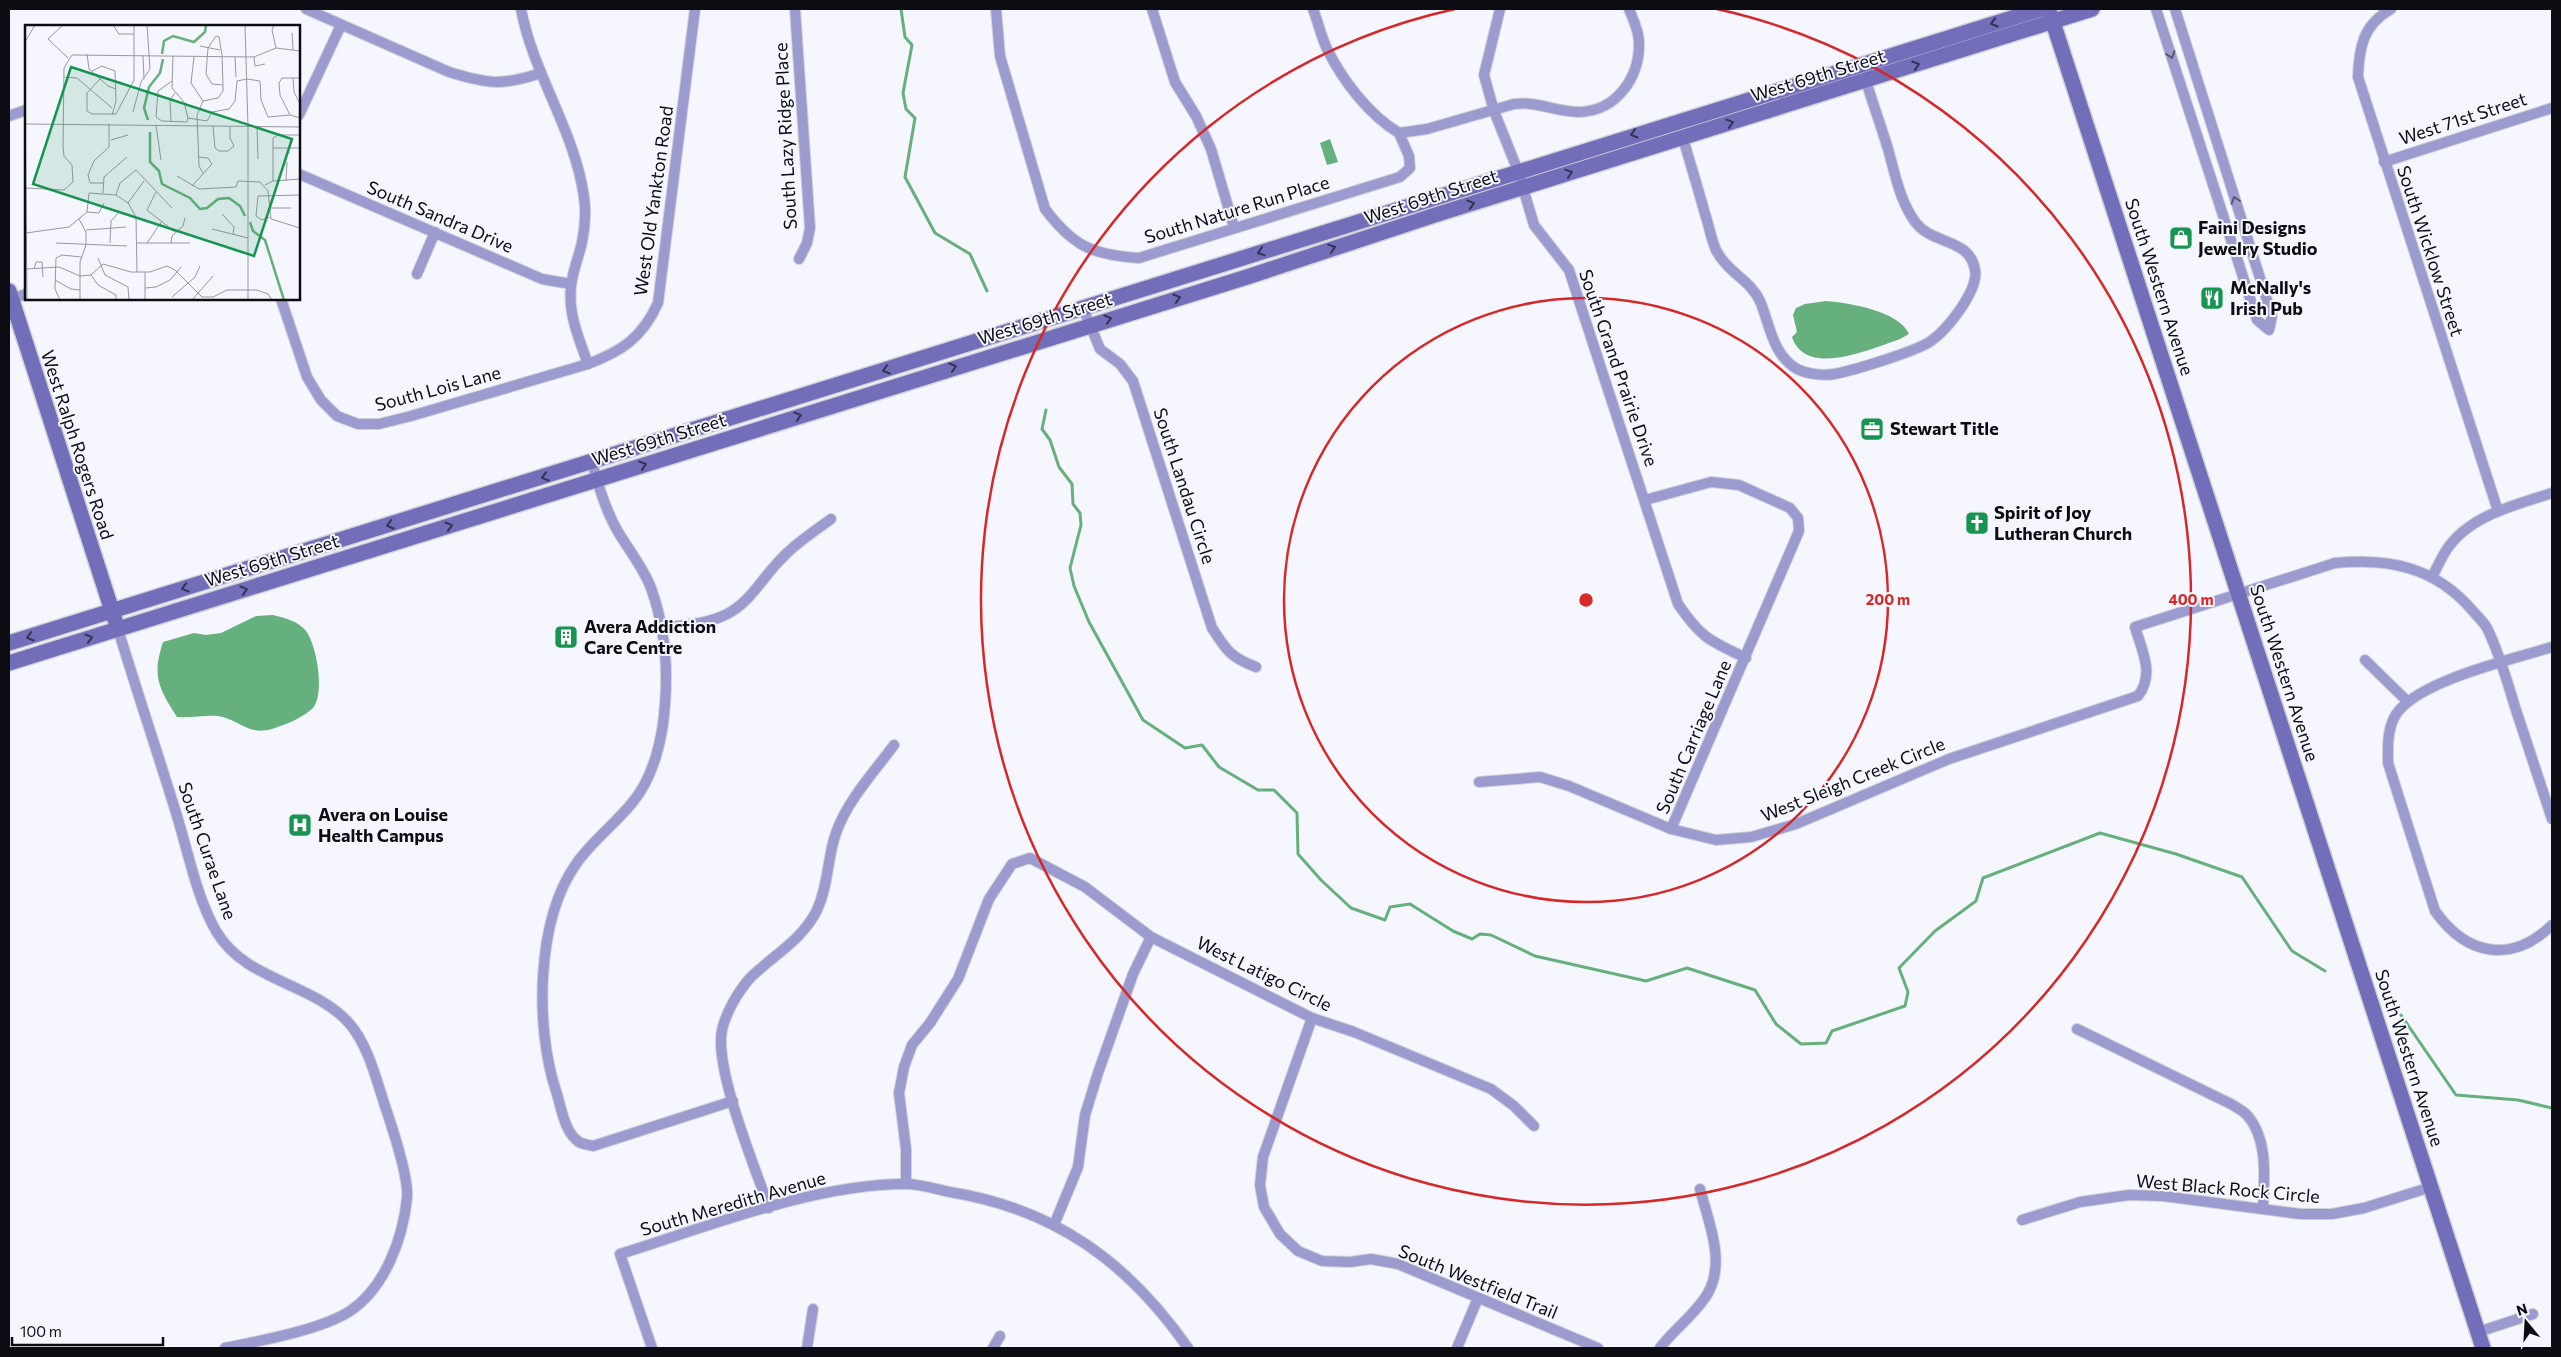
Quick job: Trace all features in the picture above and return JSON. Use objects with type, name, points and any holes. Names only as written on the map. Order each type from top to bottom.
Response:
[{"type":"main road","name":"West 69th Street","points":[[9,644],[1677,121],[2041,9]]},
{"type":"main road","name":"West 69th Street","points":[[9,663],[1247,277],[1523,188],[1866,81],[2050,15],[2092,9]]},
{"type":"main road","name":"South Western Avenue","points":[[2050,15],[2484,1348]]},
{"type":"main road","points":[[1677,121],[1683,138]]},
{"type":"main road","points":[[1241,258],[1247,277]]},
{"type":"main road","name":"West Ralph Rogers Road","points":[[10,295],[118,629]]},
{"type":"street","points":[[306,9],[449,72],[472,79],[495,84],[516,82],[541,73]]},
{"type":"street","points":[[521,9],[531,49],[561,120],[578,168],[584,197],[583,242],[571,284],[572,317],[588,364]]},
{"type":"street","name":"West Old Yankton Road","points":[[588,364],[616,353],[635,338],[650,320],[658,303],[695,9]]},
{"type":"street","name":"South Lazy Ridge Place","points":[[795,9],[810,228],[807,243],[799,259]]},
{"type":"street","name":"South Nature Run Place","points":[[996,9],[997,31],[1003,66],[1045,208],[1059,228],[1083,246],[1108,256],[1139,258],[1400,176],[1410,168],[1409,156],[1399,134]]},
{"type":"street","points":[[1152,9],[1175,82],[1196,116],[1211,149],[1234,227]]},
{"type":"street","points":[[1314,9],[1327,48],[1339,68],[1380,122],[1399,134],[1427,129],[1528,102],[1579,112],[1602,106],[1618,96],[1631,82],[1638,60],[1639,40],[1629,9]]},
{"type":"street","name":"South Grand Prairie Drive","points":[[1500,9],[1484,75],[1494,111],[1518,171],[1534,225],[1569,270],[1678,604],[1693,625],[1710,641],[1746,658]]},
{"type":"street","points":[[2156,9],[2256,320],[2269,330],[2272,316],[2174,9]]},
{"type":"street","name":"South Wicklow Street","points":[[2391,9],[2373,24],[2363,38],[2358,56],[2358,77],[2498,511]]},
{"type":"street","points":[[300,113],[341,25]]},
{"type":"street","points":[[1683,138],[1716,249],[1728,269],[1748,284],[1759,300],[1771,336],[1781,354],[1798,369],[1814,374],[1833,374],[1862,366],[1930,342],[1948,326],[1963,305],[1976,272],[1972,258],[1961,246],[1934,236],[1917,224],[1904,203],[1866,81]]},
{"type":"street","name":"West 71st Street","points":[[2384,162],[2552,108]]},
{"type":"street","points":[[9,116],[25,110]]},
{"type":"street","name":"South Sandra Drive","points":[[300,174],[542,279],[571,284]]},
{"type":"street","points":[[417,274],[435,232]]},
{"type":"street","points":[[10,295],[25,294]]},
{"type":"street","name":"South Lois Lane","points":[[282,300],[307,377],[321,400],[337,416],[358,424],[379,424],[411,416],[588,364]]},
{"type":"street","name":"South Landau Circle","points":[[1083,308],[1100,349],[1120,364],[1133,380],[1212,628],[1225,649],[1236,659],[1256,668]]},
{"type":"street","points":[[592,462],[597,480],[617,530],[636,559],[651,588],[663,628],[666,703],[657,754],[633,802],[576,865],[556,902],[544,965],[542,1022],[549,1070],[569,1131],[579,1142],[593,1146],[733,1101]]},
{"type":"street","name":"South Carriage Lane","points":[[1645,500],[1711,482],[1739,485],[1790,508],[1798,518],[1799,531],[1671,829]]},
{"type":"street","points":[[2432,577],[2448,548],[2470,526],[2498,511],[2552,493]]},
{"type":"street","points":[[663,628],[709,621],[726,615],[747,601],[781,558],[831,519]]},
{"type":"street","points":[[2238,593],[2335,563],[2366,560],[2395,563],[2432,577],[2450,588],[2465,601],[2486,626],[2550,804],[2552,819]]},
{"type":"street","name":"West Sleigh Creek Circle","points":[[1479,782],[1540,777],[1569,786],[1671,829],[1716,840],[1751,838],[1796,824],[1949,759],[2138,696],[2146,686],[2147,669],[2135,627],[2238,593]]},
{"type":"street","name":"South Curae Lane","points":[[118,629],[198,883],[216,930],[230,949],[263,973],[320,999],[349,1023],[364,1049],[395,1134],[407,1196],[396,1248],[376,1286],[350,1311],[315,1326],[225,1348]]},
{"type":"street","points":[[2552,647],[2426,688],[2406,702],[2394,717],[2388,740],[2388,763],[2435,911],[2446,928],[2479,948],[2503,951],[2521,947],[2542,935],[2552,925]]},
{"type":"street","points":[[2365,660],[2406,702]]},
{"type":"street","points":[[768,1208],[723,1065],[722,1030],[733,1003],[750,978],[803,932],[817,911],[828,881],[836,833],[858,793],[894,745]]},
{"type":"street","name":"West Latigo Circle","points":[[906,1184],[906,1149],[899,1093],[904,1067],[912,1045],[930,1023],[958,979],[989,899],[1012,864],[1030,858],[1085,887],[1151,937],[1312,1018],[1354,1032],[1491,1089],[1514,1106],[1534,1126]]},
{"type":"street","points":[[1054,1225],[1078,1167],[1086,1116],[1098,1073],[1133,974],[1151,937]]},
{"type":"street","name":"South Westfield Trail","points":[[1312,1018],[1264,1157],[1260,1185],[1264,1207],[1280,1234],[1298,1251],[1322,1260],[1350,1262],[1371,1259],[1398,1264],[1598,1348]]},
{"type":"street","points":[[2077,1029],[2231,1104],[2247,1116],[2258,1135],[2263,1152],[2263,1209]]},
{"type":"street","name":"South Meredith Avenue","points":[[652,1348],[620,1254],[805,1197],[906,1184],[980,1196],[1054,1225],[1102,1254],[1129,1276],[1163,1313],[1188,1348]]},
{"type":"street","name":"West Black Rock Circle","points":[[2022,1220],[2080,1202],[2129,1195],[2163,1196],[2300,1214],[2332,1214],[2364,1208],[2431,1187]]},
{"type":"street","points":[[1660,1348],[1708,1294],[1713,1279],[1715,1250],[1700,1189]]},
{"type":"street","points":[[1457,1348],[1478,1298]]},
{"type":"street","points":[[807,1348],[813,1310]]},
{"type":"street","points":[[2478,1332],[2533,1314]]},
{"type":"street","points":[[993,1348],[1000,1336]]},
{"type":"shaded area","points":[[1330,139],[1338,162],[1327,165],[1320,143]]},
{"type":"shaded area","points":[[1826,301],[1860,306],[1885,314],[1904,326],[1909,334],[1874,348],[1841,357],[1825,358],[1811,356],[1800,350],[1792,337],[1797,332],[1793,315],[1796,308],[1805,304]]},
{"type":"shaded area","points":[[273,615],[295,622],[306,631],[310,638],[316,658],[319,681],[317,701],[313,708],[305,715],[264,731],[250,729],[232,720],[218,716],[177,717],[161,689],[159,681],[158,664],[163,642],[194,633],[206,635],[221,633],[256,616]]},
{"type":"waterway","points":[[901,9],[905,37],[912,45],[903,93],[906,109],[915,118],[905,177],[935,233],[970,254],[987,291]]},
{"type":"waterway","points":[[1046,410],[1042,429],[1050,440],[1059,467],[1072,484],[1073,504],[1080,513],[1081,525],[1070,568],[1074,586],[1089,622],[1143,720],[1185,748],[1202,745],[1219,767],[1258,790],[1274,790],[1297,813],[1298,854],[1321,880],[1351,908],[1385,920],[1390,907],[1410,904],[1453,931],[1472,939],[1480,934],[1491,935],[1535,956],[1646,981],[1687,968],[1755,990],[1776,1024],[1801,1044],[1826,1043],[1832,1031],[1905,1006],[1908,992],[1899,968],[1935,931],[1976,901],[1983,878],[2100,833],[2176,854],[2242,877],[2292,951],[2325,971]]},
{"type":"waterway","points":[[2401,1015],[2456,1095],[2518,1100],[2552,1108]]},
{"type":"place","name":"Faini Designs Jewelry Studio","points":[[2181,238]]},
{"type":"place","name":"McNally's Irish Pub","points":[[2212,298]]},
{"type":"place","name":"Stewart Title","points":[[1872,429]]},
{"type":"place","name":"Spirit of Joy Lutheran Church","points":[[1977,523]]},
{"type":"place","name":"Avera Addiction Care Centre","points":[[566,637]]},
{"type":"place","name":"Avera on Louise Health Campus","points":[[300,825]]}]
